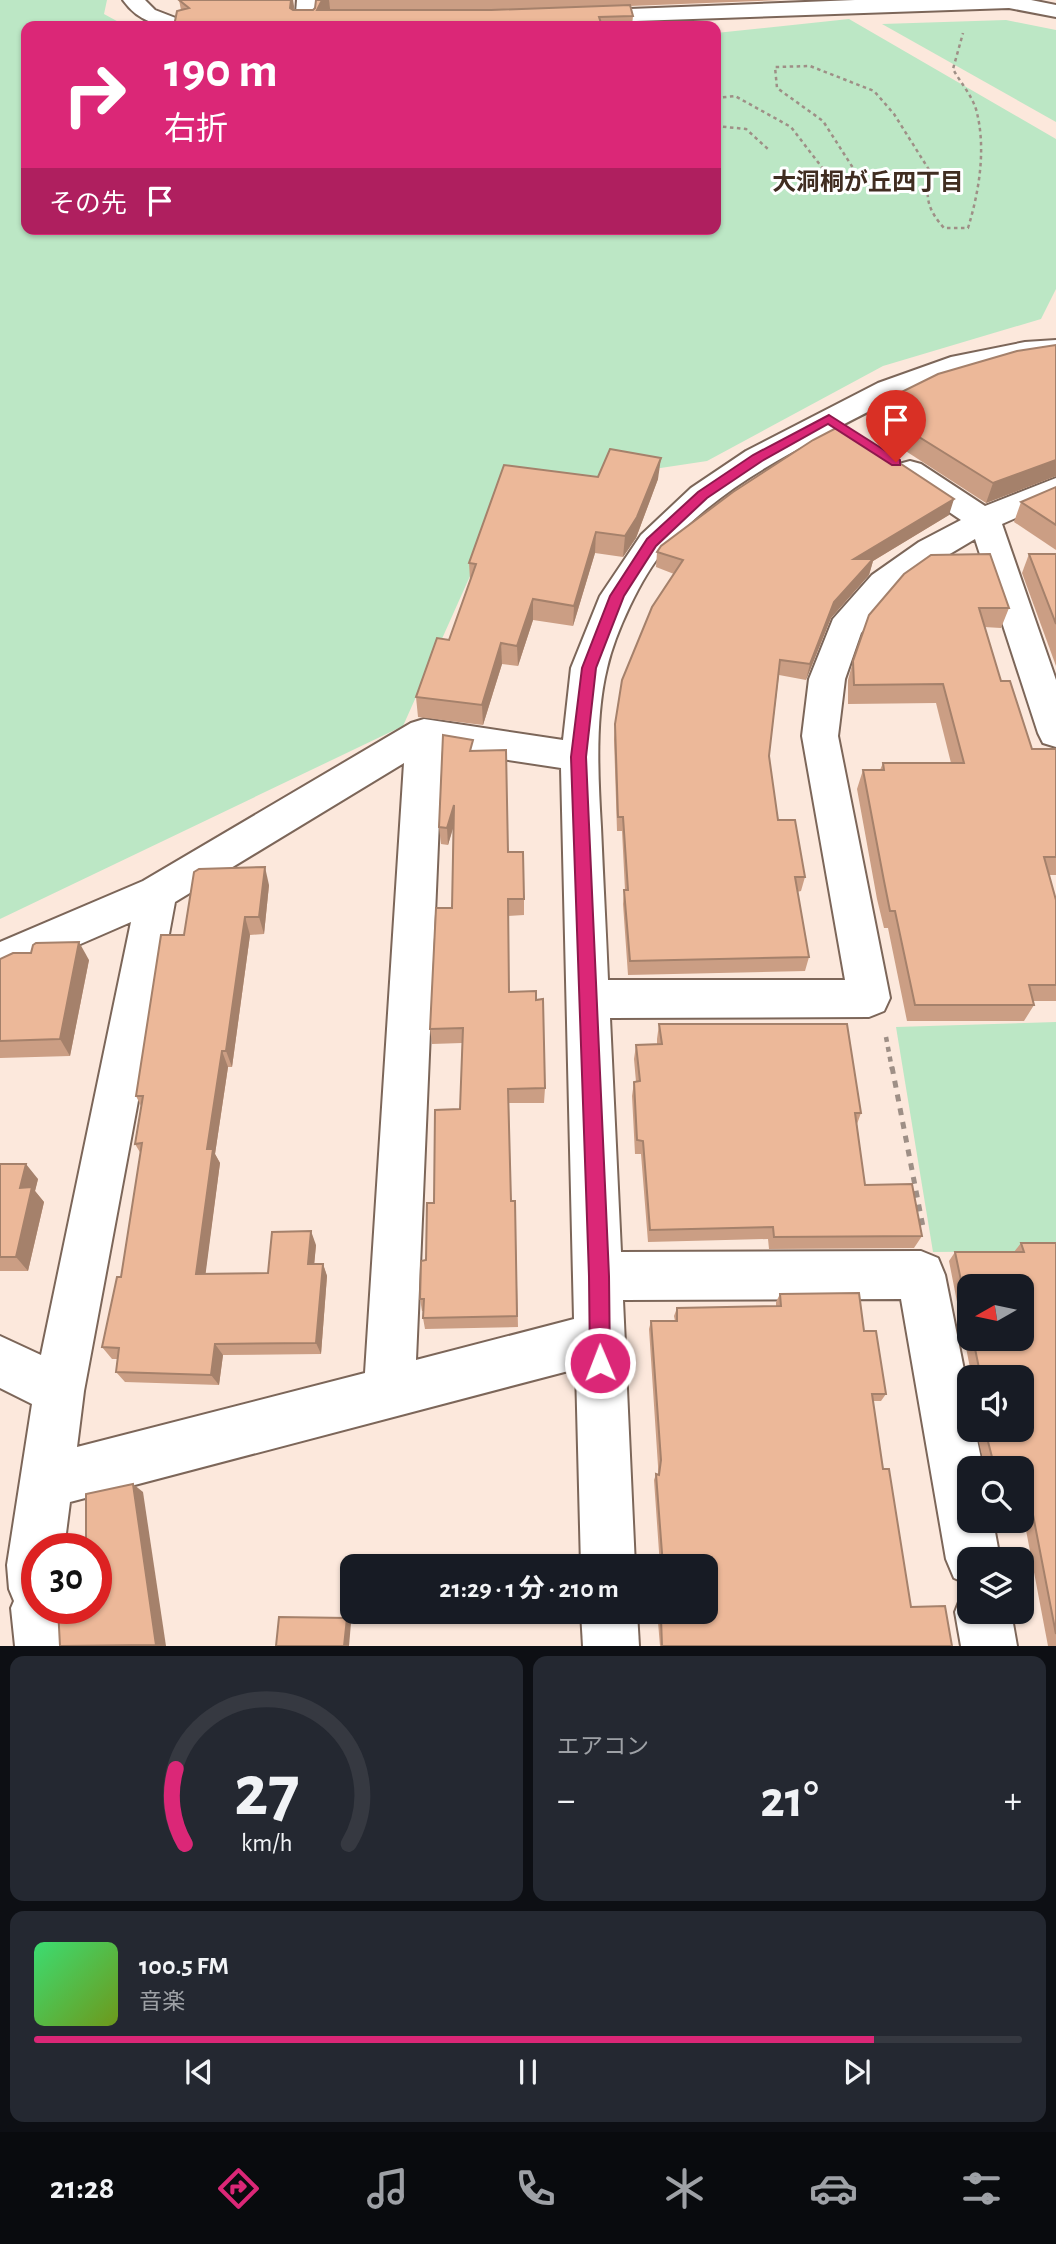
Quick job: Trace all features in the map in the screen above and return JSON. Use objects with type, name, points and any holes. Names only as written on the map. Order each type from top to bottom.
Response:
[{"type":"street","points":[[133,0],[148,14],[166,21]]},
{"type":"street","points":[[305,21],[307,0]]},
{"type":"street","points":[[563,17],[1009,1],[1056,10]]},
{"type":"street","points":[[608,1554],[579,757],[589,668],[617,596],[652,543],[702,495],[757,458],[888,389],[951,366],[1025,351],[1056,348]]},
{"type":"street","points":[[829,418],[985,521],[1056,733]]},
{"type":"street","points":[[589,999],[869,998],[820,736],[827,679],[845,628],[884,583],[931,550],[1008,508],[1056,488]]},
{"type":"street","points":[[0,961],[157,893],[424,733],[579,757]]},
{"type":"street","points":[[389,1392],[424,733]]},
{"type":"street","points":[[38,1533],[59,1391],[157,893]]},
{"type":"street","points":[[599,1276],[921,1275],[971,1547]]},
{"type":"street","points":[[44,1482],[599,1338]]},
{"type":"street","points":[[0,1361],[59,1391]]},
{"type":"street","points":[[41,1624],[43,1646]]},
{"type":"street","points":[[610,1624],[611,1646]]},
{"type":"street","points":[[985,1624],[989,1646]]},
{"type":"path","points":[[721,98],[735,96],[791,127],[827,174],[862,182],[823,121],[777,88],[775,67],[810,66],[874,91],[894,114],[931,173],[925,192],[930,212],[944,228],[968,228],[978,195],[980,156],[978,111],[953,69],[964,33]]},
{"type":"path","points":[[721,126],[746,129],[769,150]]},
{"type":"path","points":[[869,998],[883,1021],[928,1251],[921,1275]]},
{"type":"green space","points":[[0,0],[107,0],[104,14],[117,21],[21,21],[21,235],[721,235],[721,32],[849,19],[1056,139],[1056,289],[1041,319],[883,366],[707,461],[508,491],[403,726],[0,919]]},
{"type":"green space","points":[[1006,20],[1056,30],[1056,122],[882,24]]},
{"type":"green space","points":[[1056,1022],[1056,1251],[933,1252],[896,1027]]},
{"type":"building","points":[[179,0],[291,0],[290,8],[293,10],[313,10],[316,0],[327,0],[321,2],[317,10],[491,10],[630,5],[633,16],[599,17],[600,21],[175,21],[177,11],[189,8]]},
{"type":"building","points":[[1056,345],[1056,460],[993,483],[871,407],[938,374],[1017,351]]},
{"type":"building","points":[[842,425],[954,499],[854,559],[873,559],[834,602],[810,664],[780,660],[769,756],[778,820],[795,820],[805,877],[795,877],[809,957],[630,961],[624,890],[628,890],[623,817],[618,817],[615,724],[622,680],[652,607],[683,560],[657,552],[661,546],[733,492],[813,440]]},
{"type":"building","points":[[610,449],[661,458],[637,517],[625,536],[596,532],[574,606],[533,599],[517,646],[501,643],[482,705],[416,697],[437,638],[449,640],[476,564],[469,563],[504,465],[598,477]]},
{"type":"building","points":[[1056,487],[1056,525],[1021,502]]},
{"type":"building","points":[[990,554],[1009,608],[979,608],[1001,681],[1010,681],[1032,749],[1056,749],[1056,857],[1044,857],[1056,900],[1056,985],[1029,985],[1034,1005],[915,1005],[895,911],[890,911],[863,770],[884,770],[883,763],[964,763],[943,684],[854,685],[853,661],[869,615],[904,574],[931,555]]},
{"type":"building","points":[[1029,554],[1056,554],[1056,624]]},
{"type":"building","points":[[443,735],[473,740],[470,751],[506,750],[508,852],[523,852],[524,899],[508,899],[509,992],[536,991],[536,1000],[543,999],[545,1088],[508,1089],[511,1201],[515,1201],[517,1316],[423,1318],[424,1299],[420,1299],[421,1261],[426,1260],[427,1203],[434,1203],[435,1110],[460,1109],[463,1028],[430,1029],[436,908],[452,908],[454,805],[447,828],[439,827]]},
{"type":"building","points":[[265,867],[259,917],[245,917],[226,1051],[222,1051],[207,1149],[213,1149],[196,1274],[268,1273],[272,1232],[311,1231],[308,1264],[323,1264],[316,1343],[215,1344],[211,1375],[116,1372],[119,1348],[102,1347],[117,1277],[121,1277],[142,1143],[135,1144],[143,1096],[136,1096],[161,935],[184,935],[194,872],[199,869]]},
{"type":"building","points":[[79,942],[60,1039],[0,1041],[0,959],[13,953],[31,953],[36,943]]},
{"type":"building","points":[[659,1024],[847,1024],[861,1113],[855,1113],[865,1185],[912,1184],[922,1236],[774,1237],[773,1227],[650,1230],[643,1141],[637,1140],[634,1082],[640,1081],[636,1045],[662,1044]]},
{"type":"building","points":[[0,1164],[26,1164],[20,1188],[32,1187],[16,1257],[0,1257]]},
{"type":"building","points":[[1021,1243],[1056,1243],[1056,1634],[1034,1520],[1034,1456],[992,1456],[988,1442],[1034,1442],[1034,1365],[978,1365],[975,1351],[1034,1351],[1034,1274],[960,1274],[955,1252],[1024,1252]]},
{"type":"building","points":[[859,1293],[864,1331],[876,1331],[886,1394],[872,1394],[883,1469],[889,1469],[911,1607],[945,1606],[952,1646],[662,1646],[661,1624],[718,1624],[718,1554],[662,1554],[656,1474],[659,1475],[661,1460],[651,1321],[677,1321],[677,1308],[781,1306],[780,1294]]},
{"type":"building","points":[[133,1484],[156,1645],[60,1646],[59,1624],[112,1624],[112,1533],[86,1533],[86,1494]]},
{"type":"building","points":[[279,1617],[340,1618],[340,1624],[346,1624],[344,1646],[276,1646]]},
{"type":"district","name":"大洞桐が丘四丁目","points":[[868,183]]},
{"type":"route","points":[[600,1363],[579,757],[589,668],[617,596],[652,543],[702,495],[757,458],[829,418],[896,462]]}]
